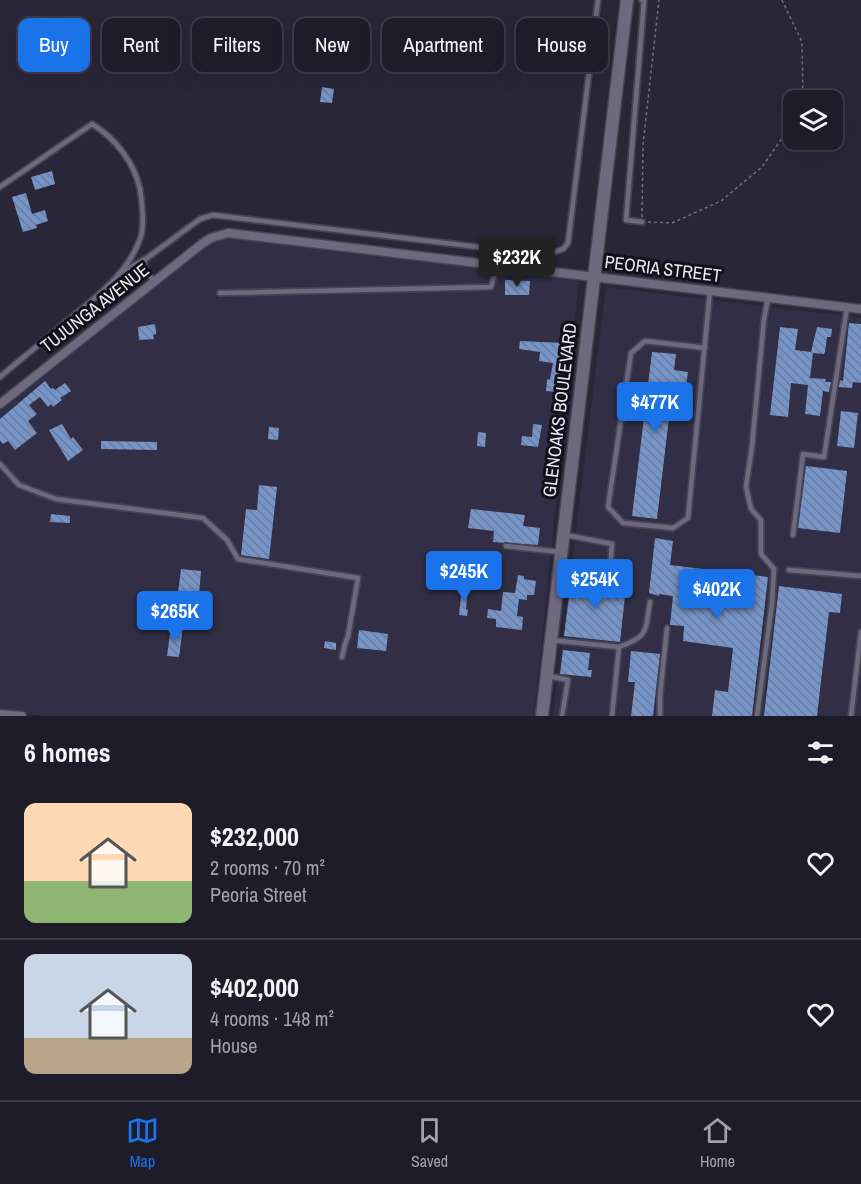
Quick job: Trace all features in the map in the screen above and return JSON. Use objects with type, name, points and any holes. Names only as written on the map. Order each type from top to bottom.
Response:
[{"type":"main road","name":"GLENOAKS BOULEVARD","points":[[542,716],[627,0]]},
{"type":"street","name":"PEORIA STREET","points":[[212,238],[228,233],[861,309]]},
{"type":"street","name":"TUJUNGA AVENUE","points":[[0,404],[212,238]]},
{"type":"street","points":[[0,714],[22,716]]},
{"type":"lane","points":[[120,273],[145,259],[201,219],[213,215],[545,255],[563,249],[568,243],[598,0]]},
{"type":"lane","points":[[642,0],[644,1],[626,220],[642,222]]},
{"type":"lane","points":[[0,187],[92,124],[105,132],[136,172],[142,198],[142,237],[133,255],[111,285],[0,377]]},
{"type":"lane","points":[[145,259],[144,266],[154,282]]},
{"type":"lane","points":[[220,294],[491,286],[497,266]]},
{"type":"lane","points":[[705,348],[645,341],[631,353],[608,507],[623,523],[673,528],[688,518],[705,348],[710,291]]},
{"type":"lane","points":[[757,716],[772,603],[774,569],[761,554],[761,520],[751,509],[746,487],[768,298]]},
{"type":"lane","points":[[793,535],[803,454],[824,457],[847,308]]},
{"type":"lane","points":[[0,464],[19,485],[56,499],[203,518],[227,540],[238,559],[358,578],[342,657]]},
{"type":"lane","points":[[564,535],[612,544],[610,568]]},
{"type":"lane","points":[[506,546],[561,552]]},
{"type":"lane","points":[[789,570],[861,576]]},
{"type":"lane","points":[[551,640],[619,647],[640,639],[645,632],[650,602]]},
{"type":"lane","points":[[660,716],[667,628]]},
{"type":"lane","points":[[851,716],[861,632]]},
{"type":"lane","points":[[612,716],[619,647]]},
{"type":"lane","points":[[547,676],[568,680],[562,716]]},
{"type":"path","points":[[659,0],[642,145],[642,222],[672,223],[721,201],[762,168],[783,137]]},
{"type":"path","points":[[782,0],[802,42],[803,90]]},
{"type":"shaded area","points":[[227,237],[579,281],[534,716],[43,716],[0,711],[0,411],[210,243],[217,238]]},
{"type":"shaded area","points":[[606,287],[861,318],[861,716],[553,716]]},
{"type":"building","points":[[322,87],[334,89],[332,103],[320,102]]},
{"type":"building","points":[[52,171],[55,184],[35,190],[31,177]]},
{"type":"building","points":[[26,193],[32,214],[45,210],[48,221],[36,225],[37,228],[23,232],[12,197]]},
{"type":"building","points":[[505,280],[530,281],[529,295],[505,295]]},
{"type":"building","points":[[849,323],[861,324],[861,383],[853,382],[852,388],[839,387],[840,380],[843,381]]},
{"type":"building","points":[[155,324],[154,339],[139,340],[138,327]]},
{"type":"building","points":[[780,327],[798,329],[795,350],[811,352],[817,327],[832,329],[831,337],[827,337],[824,354],[813,353],[810,378],[826,379],[825,382],[831,382],[829,392],[823,391],[820,416],[805,414],[808,385],[791,383],[788,417],[770,415]]},
{"type":"building","points":[[520,341],[563,343],[558,392],[546,391],[553,363],[539,361],[540,352],[519,349]]},
{"type":"building","points":[[652,352],[676,354],[674,370],[688,372],[686,386],[673,384],[657,519],[632,516]]},
{"type":"building","points":[[45,381],[51,389],[55,390],[65,383],[71,391],[60,398],[62,400],[53,407],[51,404],[48,407],[40,397],[29,405],[37,414],[28,421],[37,433],[15,450],[8,441],[3,444],[0,441],[0,419]]},
{"type":"building","points":[[841,411],[858,413],[854,448],[837,446]]},
{"type":"building","points":[[62,424],[71,439],[73,437],[83,450],[68,461],[49,430]]},
{"type":"building","points":[[533,424],[542,425],[538,447],[521,445],[522,436],[532,437]]},
{"type":"building","points":[[269,427],[279,428],[278,440],[268,439]]},
{"type":"building","points":[[478,432],[486,433],[485,447],[477,446]]},
{"type":"building","points":[[101,441],[157,442],[157,450],[101,449]]},
{"type":"building","points":[[806,466],[847,471],[840,533],[798,528]]},
{"type":"building","points":[[259,485],[277,487],[269,559],[241,555],[246,509],[257,510]]},
{"type":"building","points":[[471,509],[525,515],[523,526],[540,528],[538,545],[493,542],[494,531],[468,528]]},
{"type":"building","points":[[51,514],[70,516],[70,523],[50,522]]},
{"type":"building","points":[[655,538],[673,541],[670,565],[768,577],[752,716],[712,716],[715,690],[728,692],[733,648],[683,641],[684,626],[670,625],[673,596],[649,593]]},
{"type":"building","points":[[181,569],[201,571],[199,595],[178,593]]},
{"type":"building","points":[[576,574],[595,576],[594,583],[626,587],[620,642],[564,636],[571,581],[575,581]]},
{"type":"building","points":[[518,575],[524,576],[524,579],[536,581],[534,595],[527,595],[527,600],[519,599],[517,616],[523,617],[522,630],[496,627],[496,619],[487,618],[488,609],[501,611],[503,592],[515,593]]},
{"type":"building","points":[[779,586],[842,594],[840,613],[829,612],[817,716],[764,716]]},
{"type":"building","points":[[462,587],[468,588],[467,616],[459,615]]},
{"type":"building","points":[[171,626],[183,627],[179,657],[167,656]]},
{"type":"building","points":[[359,630],[388,634],[386,651],[357,648]]},
{"type":"building","points":[[325,641],[336,643],[336,650],[324,648]]},
{"type":"building","points":[[563,650],[590,653],[588,670],[592,670],[591,677],[560,674]]},
{"type":"building","points":[[631,651],[660,654],[653,716],[631,716],[635,682],[628,682]]}]
